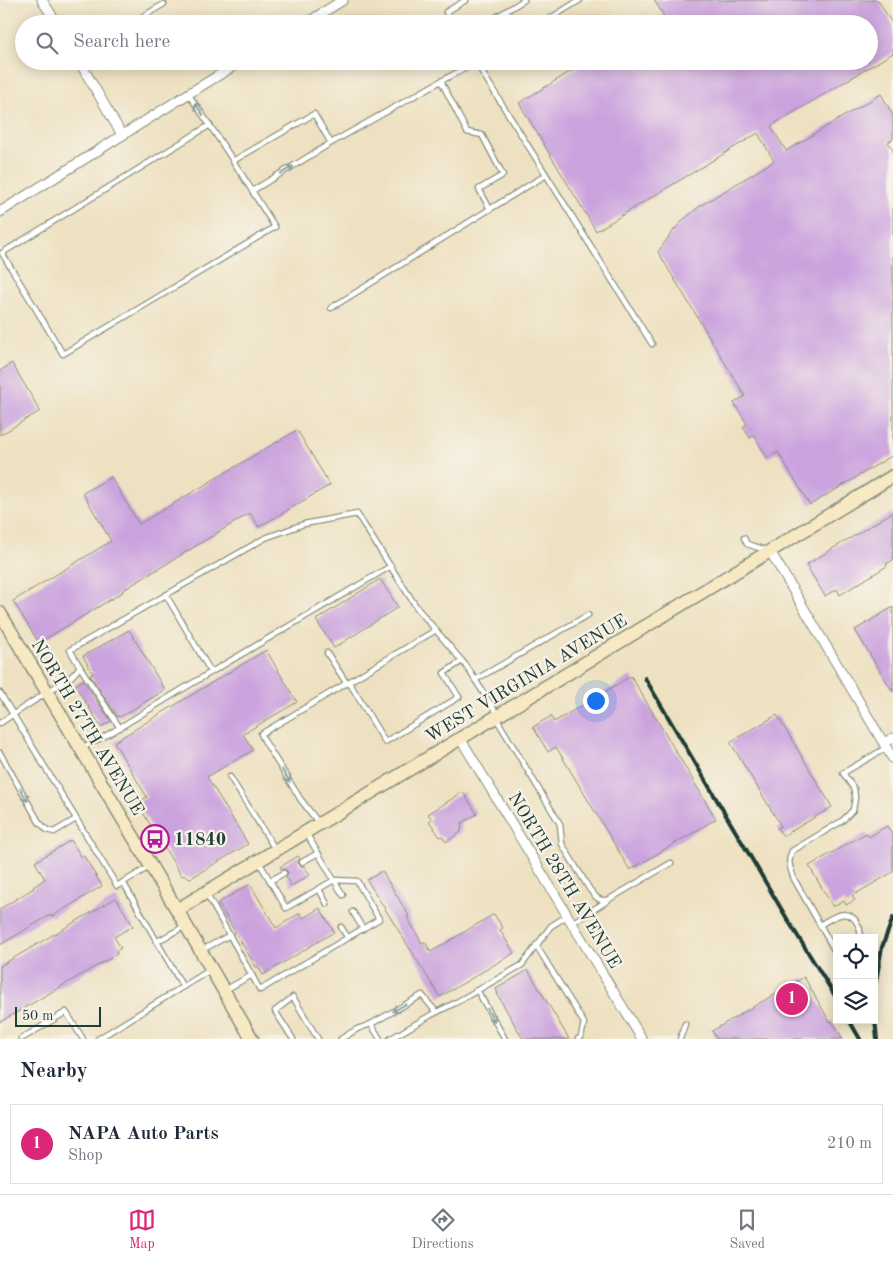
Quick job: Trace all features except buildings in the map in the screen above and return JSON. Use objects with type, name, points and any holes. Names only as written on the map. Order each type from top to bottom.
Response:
[{"type":"street","points":[[42,0],[51,15]]},
{"type":"street","points":[[319,15],[343,0]]},
{"type":"street","points":[[84,70],[122,135]]},
{"type":"street","points":[[0,212],[227,70]]},
{"type":"street","name":"WEST VIRGINIA AVENUE","points":[[177,910],[893,476]]},
{"type":"street","points":[[770,552],[893,759]]},
{"type":"street","name":"NORTH 27TH AVENUE","points":[[0,615],[252,1039]]},
{"type":"street","name":"NORTH 28TH AVENUE","points":[[460,738],[642,1039]]},
{"type":"street","points":[[885,745],[893,738]]},
{"type":"lane","points":[[448,15],[446,12],[459,2],[466,0]]},
{"type":"lane","points":[[500,15],[524,0]]},
{"type":"lane","points":[[556,15],[580,0]]},
{"type":"lane","points":[[145,15],[164,4]]},
{"type":"lane","points":[[252,191],[322,149],[463,70]]},
{"type":"lane","points":[[482,70],[652,344]]},
{"type":"lane","points":[[441,82],[467,132],[482,135],[503,175],[479,189],[490,209]]},
{"type":"lane","points":[[188,94],[210,125],[275,227],[63,354],[1,251],[210,125]]},
{"type":"lane","points":[[233,161],[314,114],[331,144]]},
{"type":"lane","points":[[331,308],[546,175]]},
{"type":"lane","points":[[120,728],[70,650],[265,538],[304,524],[357,514],[417,608],[462,661],[475,680],[560,824],[562,844],[585,882],[597,898],[608,900]]},
{"type":"lane","points":[[744,538],[747,544],[770,552]]},
{"type":"lane","points":[[80,749],[120,728],[391,566]]},
{"type":"lane","points":[[166,595],[211,672]]},
{"type":"lane","points":[[475,680],[588,615]]},
{"type":"lane","points":[[319,824],[261,734],[436,630]]},
{"type":"lane","points":[[327,653],[348,683],[384,742],[458,697],[444,673],[462,661]]},
{"type":"lane","points":[[0,723],[72,676],[80,667]]},
{"type":"lane","points":[[0,693],[117,886],[150,866]]},
{"type":"lane","points":[[833,948],[794,879],[790,869],[789,858],[792,851],[842,821],[853,810],[856,798],[854,789],[844,773],[885,745]]},
{"type":"lane","points":[[0,753],[39,822],[47,830],[54,832],[76,819]]},
{"type":"lane","points":[[230,777],[275,850]]},
{"type":"lane","points":[[306,832],[343,895]]},
{"type":"lane","points":[[302,862],[318,853]]},
{"type":"lane","points":[[206,893],[260,990],[379,919],[357,881],[334,880],[286,908],[258,861]]},
{"type":"lane","points":[[390,1039],[522,965],[551,926],[570,919],[608,900],[671,863]]},
{"type":"lane","points":[[270,881],[284,873]]},
{"type":"lane","points":[[124,882],[183,987]]},
{"type":"lane","points":[[319,889],[328,904]]},
{"type":"lane","points":[[353,912],[363,929]]},
{"type":"lane","points":[[820,925],[836,915],[850,915],[859,925],[861,934]]},
{"type":"lane","points":[[158,941],[186,926]]},
{"type":"lane","points":[[341,927],[348,938]]},
{"type":"lane","points":[[201,951],[230,935]]},
{"type":"lane","points":[[536,946],[584,1023],[579,1038]]},
{"type":"lane","points":[[98,1039],[211,969]]},
{"type":"lane","points":[[224,991],[252,975]]},
{"type":"lane","points":[[477,990],[505,1039]]},
{"type":"lane","points":[[341,1039],[422,994],[436,1012]]},
{"type":"lane","points":[[293,1039],[275,1011],[293,997],[318,1039]]},
{"type":"lane","points":[[21,1039],[66,1012],[83,1039]]},
{"type":"lane","points":[[371,1024],[380,1039]]},
{"type":"lane","points":[[680,1039],[685,1024]]},
{"type":"railway","points":[[645,678],[789,922],[833,993]]},
{"type":"railway","points":[[876,979],[882,947],[893,918]]},
{"type":"railway","points":[[851,1024],[860,1039]]},
{"type":"railway","points":[[875,1024],[877,1039]]},
{"type":"place","name":"11840","points":[[155,839]]},
{"type":"place","name":"NAPA Auto Parts","points":[[792,999]]}]
